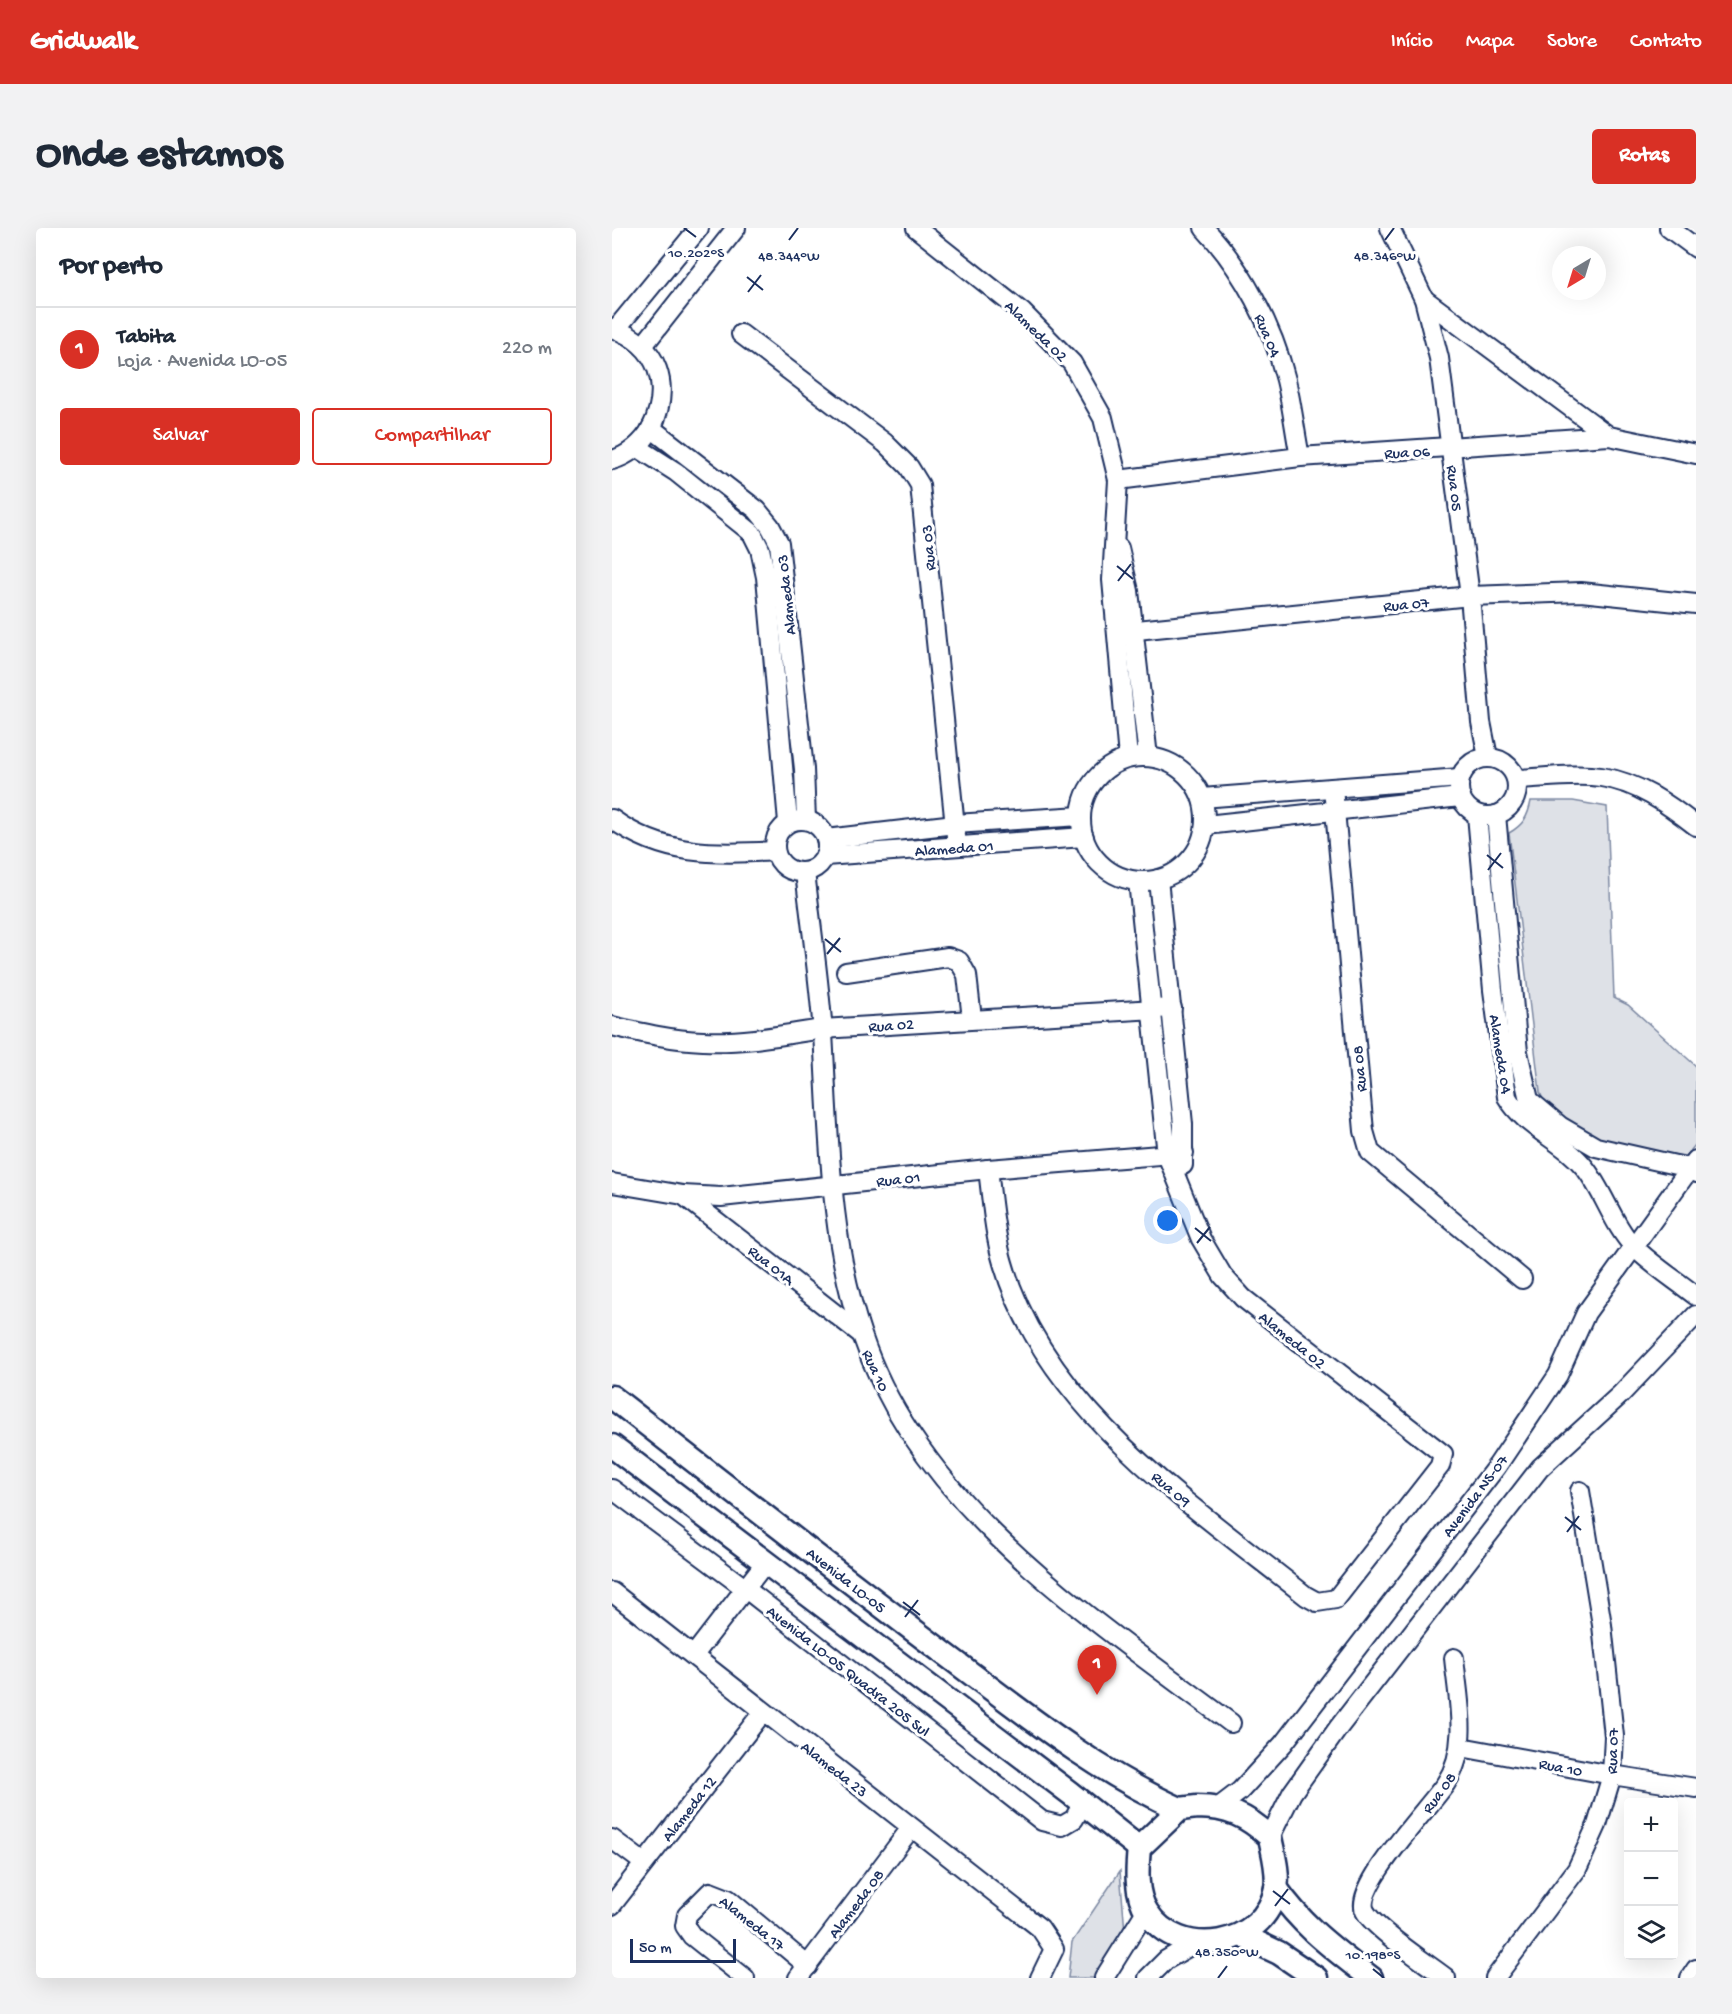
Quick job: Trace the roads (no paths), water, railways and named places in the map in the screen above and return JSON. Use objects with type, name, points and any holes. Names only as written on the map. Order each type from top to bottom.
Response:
[{"type":"main road","name":"Avenida LO-05","points":[[612,1397],[878,1604],[1038,1724],[1138,1790],[1180,1809]]},
{"type":"main road","points":[[612,1446],[1083,1803],[1139,1848]]},
{"type":"main road","points":[[1243,1936],[1260,1919],[1276,1888],[1270,1838],[1238,1813],[1219,1807],[1180,1809],[1139,1848],[1138,1886],[1146,1911],[1159,1926],[1178,1938],[1195,1943],[1243,1936],[1279,1953],[1316,1978]]},
{"type":"main road","points":[[1276,1888],[1296,1916],[1371,1978]]},
{"type":"street","points":[[612,460],[637,447],[651,428],[661,410],[662,388],[656,366],[643,346],[614,329],[699,228]]},
{"type":"street","points":[[643,346],[736,228]]},
{"type":"street","name":"Alameda 02","points":[[916,228],[1022,312],[1072,363],[1103,418],[1118,480],[1112,580],[1126,632],[1148,757]]},
{"type":"street","name":"Rua 04","points":[[1204,228],[1247,287],[1270,334],[1286,380],[1300,457]]},
{"type":"street","name":"Rua 05","points":[[1390,228],[1424,299],[1439,358],[1470,596],[1481,722],[1488,757]]},
{"type":"street","points":[[1669,228],[1696,248]]},
{"type":"street","points":[[1424,299],[1609,436]]},
{"type":"street","name":"Rua 03","points":[[741,334],[885,443],[909,467],[920,485],[957,846]]},
{"type":"street","name":"Alameda 03","points":[[651,428],[757,510],[770,526],[779,543],[801,746],[797,821]]},
{"type":"street","name":"Rua 06","points":[[1118,480],[1300,457],[1451,449],[1518,440],[1609,436],[1696,453]]},
{"type":"street","name":"Alameda 03","points":[[637,447],[736,518],[752,533],[760,549],[766,577],[797,821]]},
{"type":"street","name":"Rua 07","points":[[1126,632],[1470,596],[1581,592],[1696,604]]},
{"type":"street","name":"Alameda 02","points":[[1126,632],[1128,758]]},
{"type":"street","points":[[1148,757],[1165,761],[1181,770],[1193,783],[1202,798],[1206,825],[1194,854],[1181,868],[1158,879],[1138,881],[1107,869],[1093,855],[1084,837],[1081,816],[1085,797],[1095,779],[1110,766],[1128,758],[1148,757]]},
{"type":"street","points":[[1488,757],[1506,764],[1517,779],[1518,789],[1511,805],[1496,815],[1477,815],[1464,804],[1460,796],[1460,778],[1470,763],[1488,757]]},
{"type":"street","points":[[1517,779],[1600,776],[1633,785],[1670,806],[1696,826]]},
{"type":"street","points":[[1202,798],[1460,778]]},
{"type":"street","name":"Rua 08","points":[[1333,788],[1337,812],[1364,1131],[1370,1152],[1522,1279]]},
{"type":"street","points":[[1206,825],[1337,812],[1460,796]]},
{"type":"street","name":"Alameda 04","points":[[1477,815],[1496,1020],[1507,1097],[1515,1110],[1569,1151],[1585,1168],[1633,1246],[1696,1296]]},
{"type":"street","name":"Alameda 04","points":[[1496,815],[1518,1052],[1529,1100],[1560,1126],[1596,1147],[1694,1167]]},
{"type":"street","name":"Alameda 01","points":[[826,848],[955,824],[1081,816]]},
{"type":"street","points":[[612,819],[652,842],[681,850],[730,854],[775,851]]},
{"type":"street","points":[[797,821],[817,825],[826,848],[813,869],[805,872],[783,865],[775,851],[777,836],[797,821]]},
{"type":"street","name":"Alameda 01","points":[[826,848],[957,846],[1084,837]]},
{"type":"street","name":"Rua 10","points":[[805,872],[822,1029],[832,1185],[843,1259],[861,1334],[875,1370],[924,1454],[973,1511],[1053,1588],[1231,1723]]},
{"type":"street","name":"Alameda 02","points":[[1158,879],[1172,1008],[1176,1154]]},
{"type":"street","name":"Alameda 02","points":[[1138,881],[1152,1010],[1180,1188],[1200,1239],[1223,1276],[1244,1298],[1281,1331],[1434,1446],[1443,1458]]},
{"type":"street","points":[[1485,906],[1505,904]]},
{"type":"street","points":[[1488,929],[1507,926]]},
{"type":"street","points":[[846,972],[948,957],[959,961],[967,975],[972,1019]]},
{"type":"street","name":"Rua 02","points":[[612,1026],[657,1036],[704,1041],[773,1036],[822,1029],[1172,1008]]},
{"type":"street","name":"Rua 01","points":[[612,1183],[683,1195],[720,1197],[988,1169],[1176,1154]]},
{"type":"street","name":"Avenida NS-07","points":[[1219,1807],[1240,1791],[1282,1744],[1497,1466],[1558,1375],[1586,1313],[1633,1246],[1694,1167]]},
{"type":"street","name":"Rua 09","points":[[988,1169],[1003,1264],[1022,1311],[1047,1359],[1094,1420],[1112,1437],[1306,1596],[1317,1602],[1336,1599],[1440,1466],[1443,1458]]},
{"type":"street","name":"Rua 01A","points":[[683,1195],[861,1334]]},
{"type":"street","points":[[1270,1838],[1293,1793],[1339,1727],[1534,1477],[1620,1395],[1696,1315]]},
{"type":"street","name":"Avenida LO-05 Quadra 205 Sul","points":[[612,1489],[746,1589],[1042,1821],[1062,1826],[1074,1819],[1083,1803]]},
{"type":"street","name":"Rua 07","points":[[1495,1978],[1577,1869],[1597,1825],[1612,1775],[1614,1736],[1602,1625],[1580,1491]]},
{"type":"street","points":[[694,1655],[765,1563]]},
{"type":"street","name":"Alameda 23","points":[[612,1592],[1040,1928],[1054,1949],[1040,1978]]},
{"type":"street","name":"Rua 08","points":[[1446,1978],[1380,1927],[1364,1909],[1371,1880],[1446,1784],[1456,1766],[1461,1747],[1454,1659]]},
{"type":"street","name":"Alameda 12","points":[[612,1905],[763,1712]]},
{"type":"street","name":"Rua 10","points":[[1461,1747],[1696,1788]]},
{"type":"street","name":"Alameda 08","points":[[803,1972],[911,1828]]},
{"type":"street","points":[[612,1839],[644,1863]]},
{"type":"street","name":"Alameda 17","points":[[745,1978],[692,1936],[685,1926],[687,1915],[710,1892],[728,1899],[803,1972]]},
{"type":"street","points":[[1104,1978],[1146,1911]]},
{"type":"street","points":[[1148,1978],[1166,1960],[1195,1943]]},
{"type":"street","points":[[1690,1978],[1696,1969]]},
{"type":"place","name":"Tabita","points":[[1097,1695]]}]
